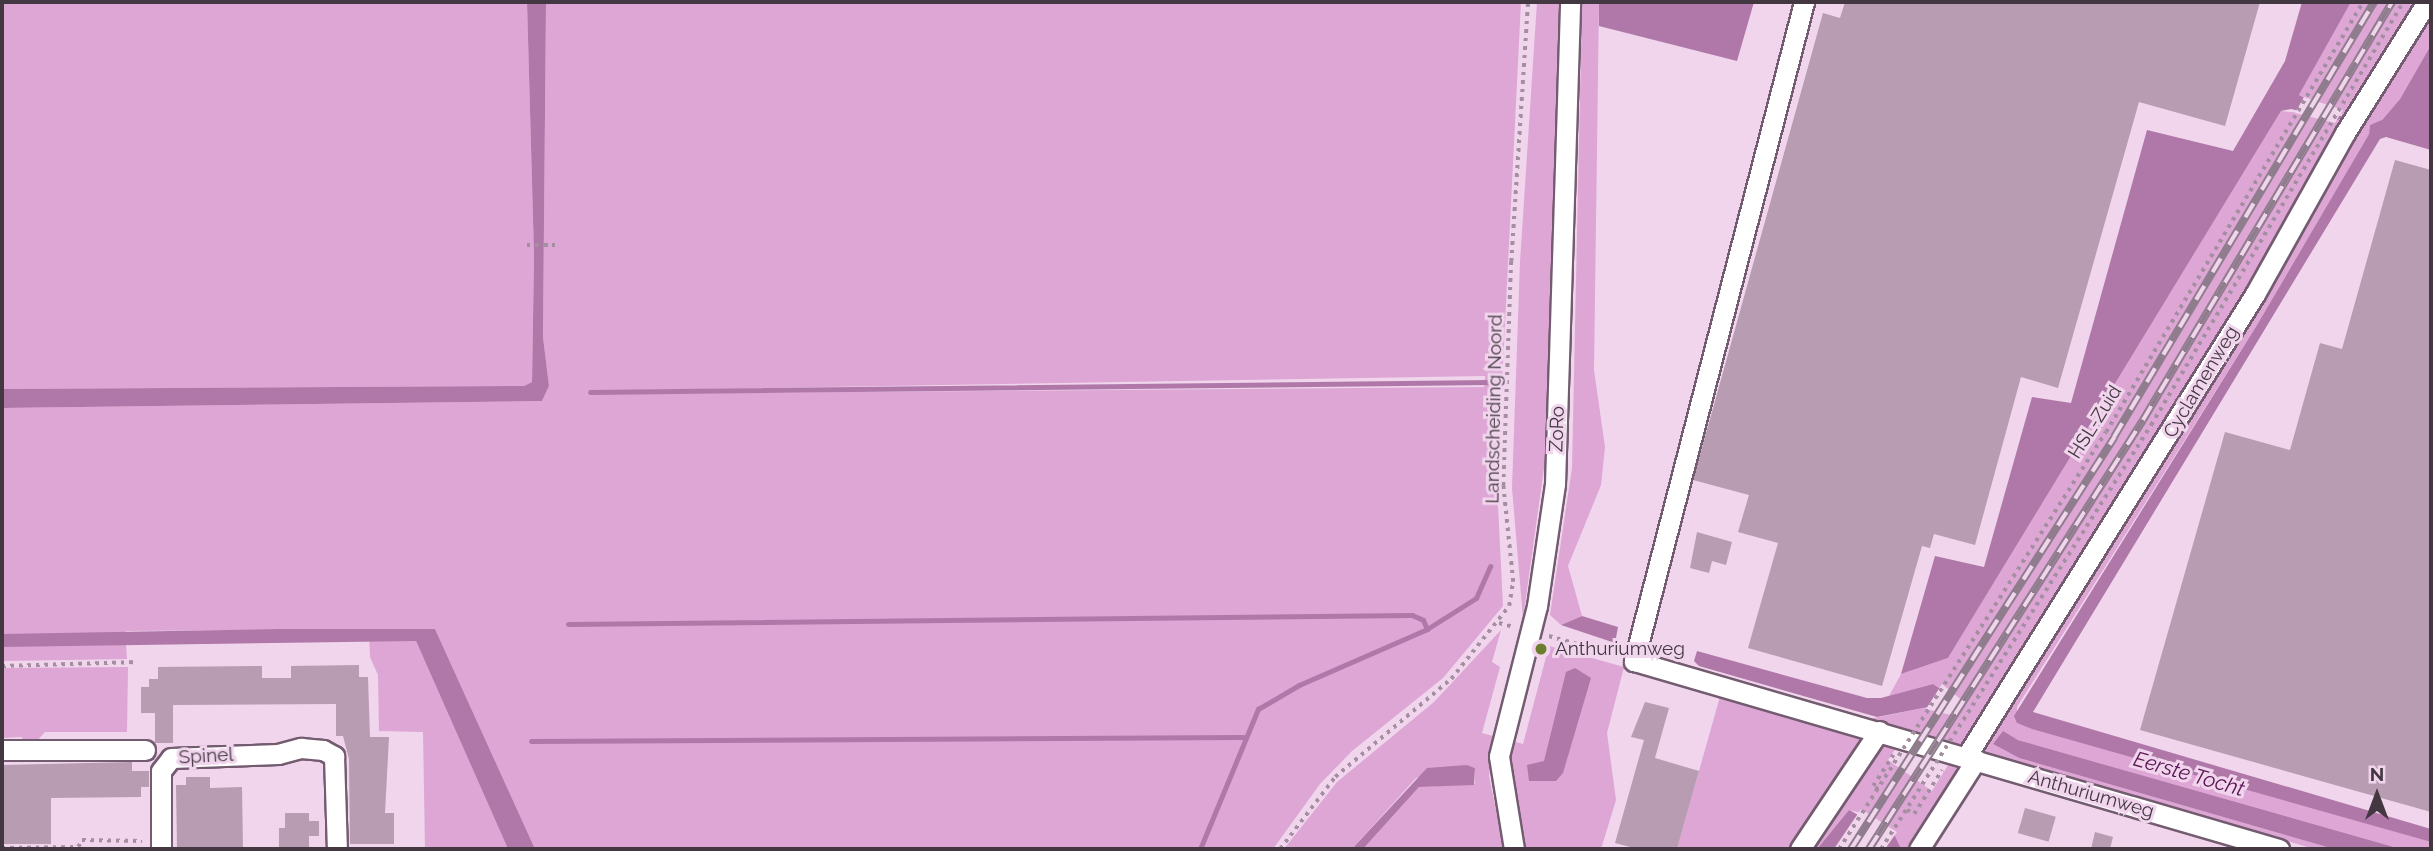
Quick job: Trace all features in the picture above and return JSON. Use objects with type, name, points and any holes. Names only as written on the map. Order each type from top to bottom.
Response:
[{"type":"street","name":"ZoRo","points":[[1514,849],[1499,756],[1531,631],[1555,484],[1570,2]]},
{"type":"street","points":[[1634,661],[1804,2]]},
{"type":"street","name":"Cyclamenweg","points":[[1919,849],[1971,759],[2248,306],[2354,118],[2427,2]]},
{"type":"street","name":"Anthuriumweg","points":[[1634,661],[2279,849]]},
{"type":"street","points":[[1801,849],[1879,732]]},
{"type":"street","name":"Spinel","points":[[161,845],[161,771],[171,758],[278,754],[301,748],[323,750],[334,756],[337,849]]},
{"type":"street","points":[[2,750],[145,750]]},
{"type":"path","name":"Landscheiding Noord","points":[[1280,849],[1335,777],[1433,696],[1499,623],[1512,590],[1503,486],[1511,262],[1528,2]]},
{"type":"path","name":"HSL-Zuid","points":[[1839,849],[2155,351],[2362,2]]},
{"type":"path","points":[[1881,849],[2151,425],[2403,2]]},
{"type":"path","points":[[527,245],[555,245]]},
{"type":"path","points":[[1499,623],[1634,661]]},
{"type":"path","points":[[2,666],[138,662]]},
{"type":"path","points":[[1878,790],[1873,786],[1891,759]]},
{"type":"path","points":[[1907,810],[1914,814],[1931,787]]},
{"type":"path","points":[[2,848],[79,848],[82,840],[161,845]]},
{"type":"shaded area","points":[[2,2],[527,2],[534,256],[532,382],[524,386],[2,389]]},
{"type":"shaded area","points":[[527,2],[546,2],[543,337],[549,386],[542,401],[2,408],[2,389],[524,386],[532,382],[534,256]]},
{"type":"shaded area","points":[[546,2],[1521,2],[1497,485],[1503,606],[1443,678],[1352,751],[1320,784],[1273,849],[535,849],[435,629],[416,641],[508,849],[425,849],[423,732],[379,731],[378,675],[370,657],[369,629],[125,631],[127,659],[2,661],[2,408],[542,401],[549,386],[543,337]],"holes":[[[1485,376],[1484,387],[589,394],[588,391]]]},
{"type":"shaded area","points":[[1537,2],[1560,2],[1547,447],[1523,618],[1512,488],[1520,262]]},
{"type":"shaded area","points":[[1582,2],[1599,2],[1594,370],[1605,447],[1601,485],[1568,566],[1582,616],[1561,625],[1550,615],[1572,468]]},
{"type":"shaded area","points":[[1599,2],[1754,2],[1737,61],[1599,26]]},
{"type":"shaded area","points":[[2302,2],[2351,2],[2299,95],[2343,117],[2338,120],[2291,109],[2281,111],[1948,658],[1901,674],[1935,556],[1984,567],[2032,397],[2071,403],[2147,130],[2233,151],[2285,61]]},
{"type":"shaded area","points":[[2351,2],[2431,2],[2431,45],[2400,99],[2380,122],[2370,125],[2369,134],[2257,325],[2017,707],[2017,723],[2431,842],[2431,849],[2401,849],[2018,740],[2003,732],[1993,744],[2019,758],[2334,849],[2315,849],[1864,720],[1959,701],[1933,684],[1889,696],[1901,674],[1948,658],[2281,111],[2343,118],[2341,113],[2299,95]]},
{"type":"shaded area","points":[[2431,45],[2431,150],[2386,137],[2380,139],[2033,712],[2431,829],[2431,842],[2032,729],[2017,723],[2014,716],[2257,325],[2369,134],[2370,125],[2382,120],[2400,99]]},
{"type":"shaded area","points":[[1582,616],[1618,627],[1615,643],[1561,625]]},
{"type":"shaded area","points":[[435,629],[535,849],[508,849],[416,641],[2,647],[2,634]]},
{"type":"shaded area","points":[[1501,630],[1492,662],[1500,667],[1482,733],[1493,736],[1489,776],[1504,849],[1363,849],[1419,787],[1475,784],[1475,768],[1467,765],[1416,778],[1352,849],[1284,849],[1337,782],[1434,702]]},
{"type":"shaded area","points":[[1549,646],[1624,667],[1607,733],[1616,800],[1601,849],[1525,849],[1509,754],[1512,741],[1523,744]]},
{"type":"shaded area","points":[[1697,651],[1867,698],[1881,698],[1933,684],[1959,701],[1877,717],[1699,666],[1694,661]]},
{"type":"shaded area","points":[[128,667],[127,732],[45,732],[35,743],[23,743],[22,737],[2,738],[2,668]]},
{"type":"shaded area","points":[[1575,668],[1591,678],[1563,773],[1556,781],[1529,781],[1527,765],[1544,761],[1566,672]]},
{"type":"shaded area","points":[[1721,693],[1865,735],[1794,849],[1677,849]]},
{"type":"shaded area","points":[[2003,731],[2018,740],[2401,849],[2334,849],[2019,758],[1993,744]]},
{"type":"shaded area","points":[[1880,744],[1898,745],[1888,760],[1932,791],[1950,762],[1960,772],[1914,849],[1901,849],[1865,814],[1849,810],[1817,849],[1806,849]]},
{"type":"shaded area","points":[[1467,765],[1475,768],[1474,785],[1419,787],[1363,849],[1352,849],[1427,768]]},
{"type":"shaded area","points":[[1849,810],[1894,834],[1901,849],[1817,849]]},
{"type":"pier","points":[[2304,97],[2343,110],[2335,123],[2295,113]]},
{"type":"pier","points":[[1942,684],[1964,702],[1955,716],[1926,709]]},
{"type":"pier","points":[[1861,809],[1897,832],[1885,849],[1834,849]]},
{"type":"building","points":[[1845,2],[2260,2],[2225,126],[2139,102],[2058,388],[2021,377],[1975,545],[1934,534],[1930,548],[1922,546],[1882,686],[1748,648],[1778,543],[1738,532],[1749,495],[1693,480],[1823,13],[1840,18]]},
{"type":"building","points":[[2395,160],[2431,170],[2431,812],[2140,730],[2225,432],[2290,450],[2320,343],[2342,349]]},
{"type":"building","points":[[1697,532],[1732,542],[1726,565],[1712,561],[1709,573],[1690,568]]},
{"type":"building","points":[[359,665],[359,677],[368,677],[370,737],[389,737],[385,813],[394,813],[394,844],[350,844],[349,759],[343,736],[336,736],[336,704],[173,705],[173,743],[155,743],[155,713],[141,713],[141,687],[149,687],[149,679],[158,679],[158,667],[262,666],[262,678],[291,678],[291,666]]},
{"type":"building","points":[[1645,702],[1669,708],[1655,758],[1699,771],[1677,849],[1638,849],[1615,843],[1644,740],[1631,737]]},
{"type":"building","points":[[132,762],[132,771],[149,771],[149,787],[141,787],[141,797],[51,798],[51,844],[4,844],[2,765]]},
{"type":"building","points":[[186,777],[210,777],[210,788],[242,787],[243,849],[177,849],[176,785],[186,785]]},
{"type":"building","points":[[2025,808],[2056,817],[2049,842],[2018,833]]},
{"type":"building","points":[[285,813],[309,813],[309,821],[319,821],[319,836],[309,836],[309,849],[279,849],[279,828],[285,828]]},
{"type":"building","points":[[2095,832],[2113,837],[2110,849],[2091,849]]},
{"type":"waterway","points":[[590,392],[1490,382]]},
{"type":"waterway","points":[[1200,849],[1258,709],[1299,685],[1427,629],[1476,598],[1490,566]]},
{"type":"waterway","points":[[568,624],[1412,615],[1423,620],[1427,629]]},
{"type":"waterway","points":[[531,741],[1243,737]]},
{"type":"railway","points":[[1851,849],[2114,437],[2374,2]]},
{"type":"railway","points":[[1869,849],[2143,420],[2392,2]]},
{"type":"place","name":"Anthuriumweg","points":[[1541,649]]},
{"type":"water label","name":"Eerste Tocht","points":[[2189,774]]}]
